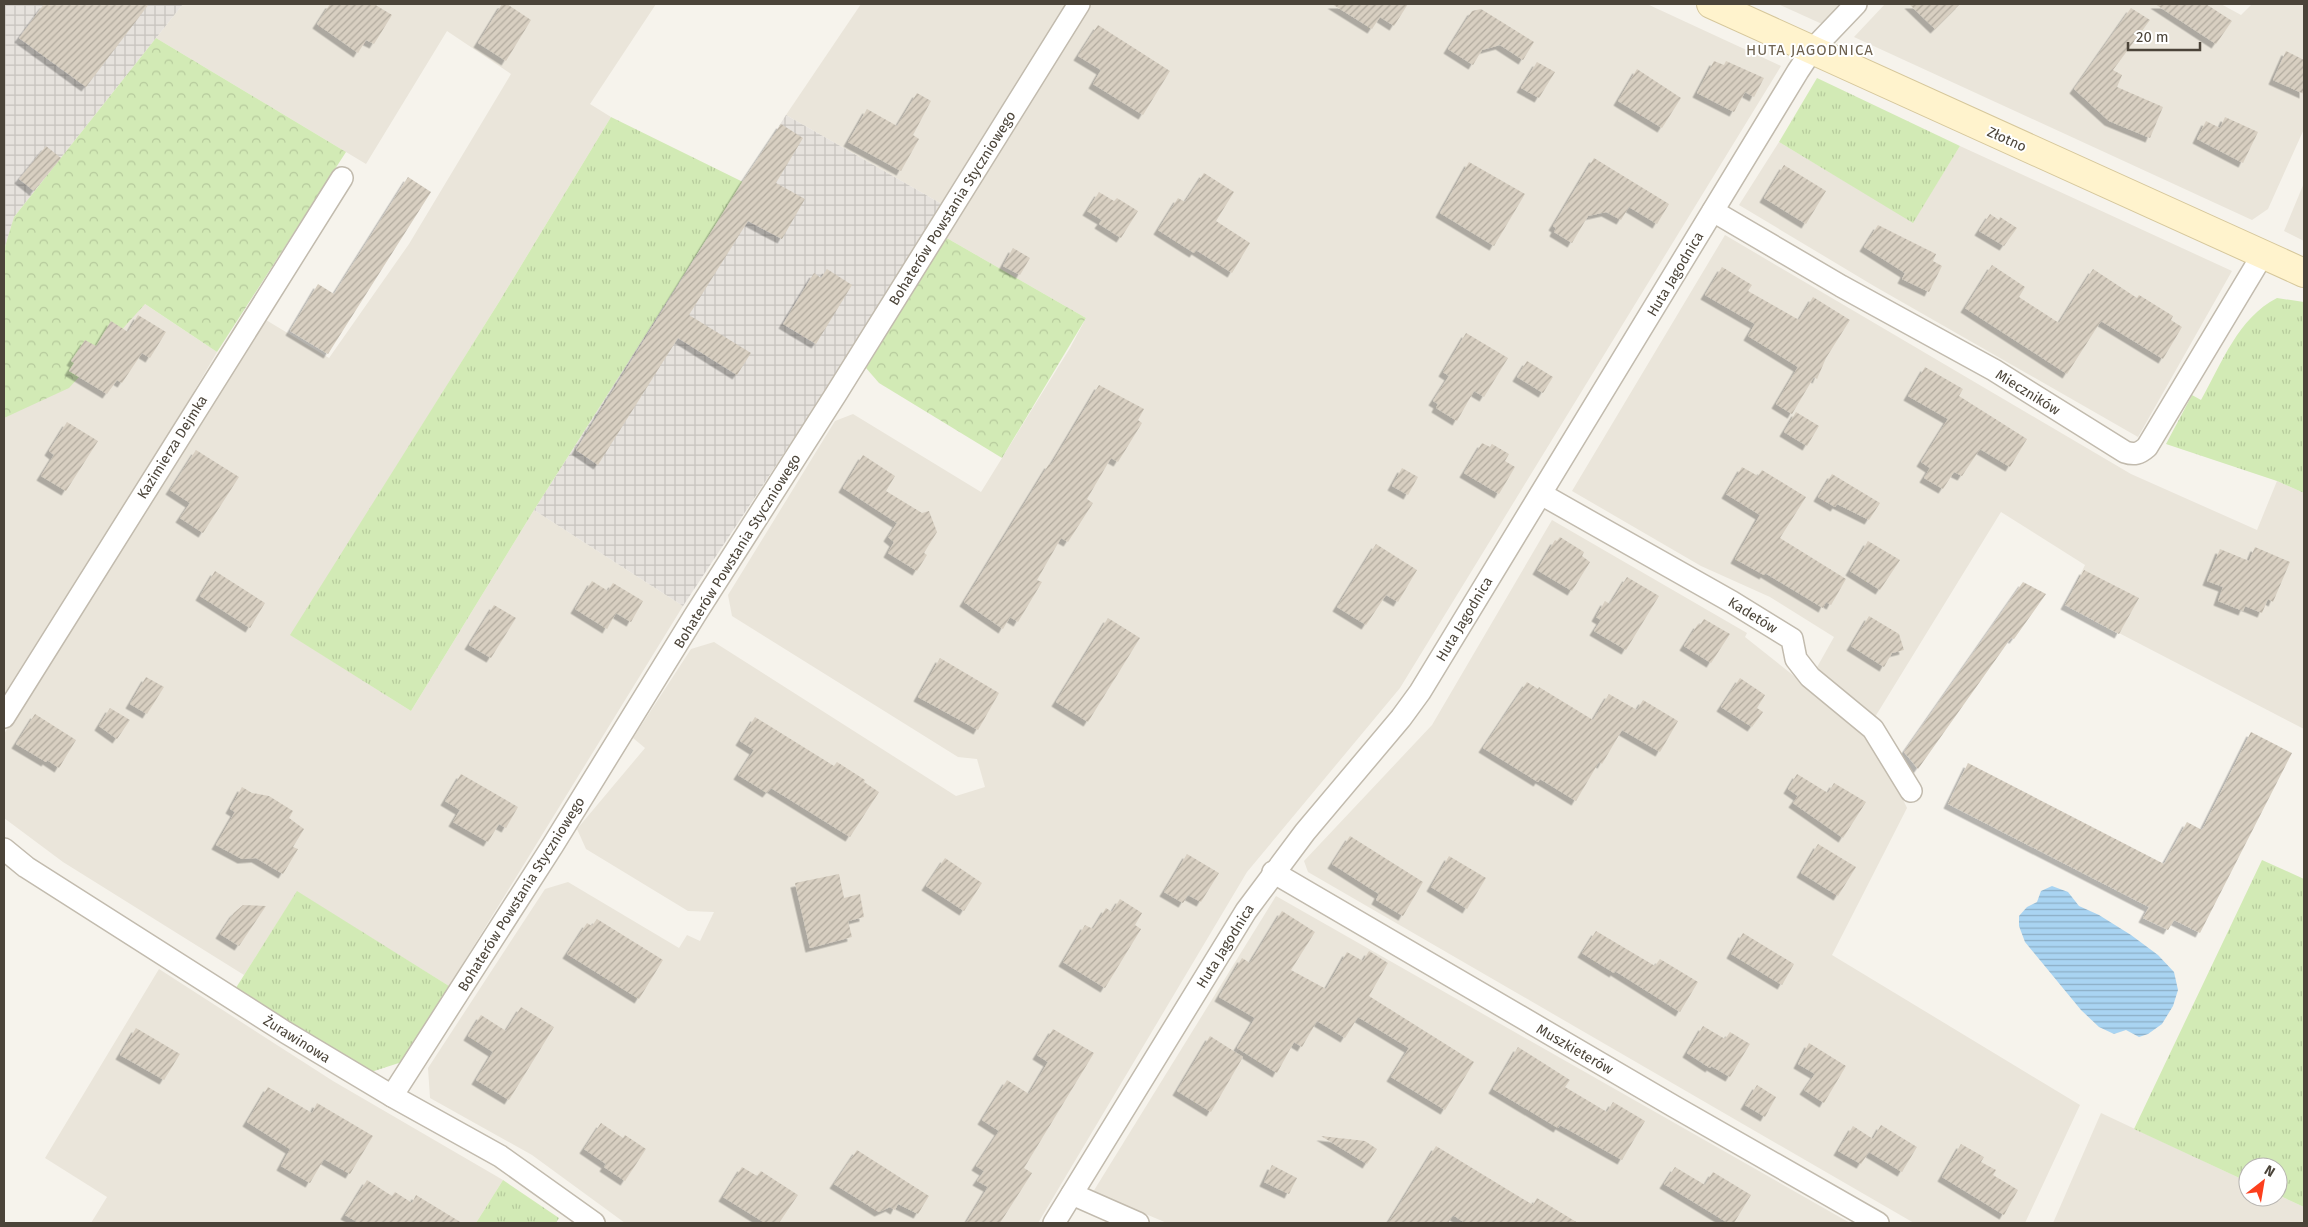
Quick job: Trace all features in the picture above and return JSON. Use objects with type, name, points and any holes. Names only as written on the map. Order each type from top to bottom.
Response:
[{"type":"street","name":"Bohaterów Powstania Styczniowego","points":[[392,1096],[553,845],[695,615],[836,394],[1079,4]]},
{"type":"street","name":"Złotno","points":[[1711,4],[2304,273]]},
{"type":"street","name":"Huta Jagodnica","points":[[1054,1223],[1246,911],[1273,872],[1401,718],[1420,692],[1812,50],[1856,4]]},
{"type":"street","name":"Kazimierza Dejmka","points":[[4,717],[342,178]]},
{"type":"street","name":"Mieczników","points":[[1713,211],[1841,286],[1980,362],[2125,452],[2133,455],[2141,453],[2147,447],[2263,254]]},
{"type":"street","name":"Kadetów","points":[[1541,494],[1732,602],[1792,639],[1796,659],[1810,677],[1873,729],[1911,791]]},
{"type":"street","name":"Żurawinowa","points":[[4,849],[26,867],[285,1032],[392,1096],[500,1156],[594,1223]]},
{"type":"street","name":"Muszkieterów","points":[[1273,872],[1666,1102],[1878,1223]]},
{"type":"street","points":[[1072,1194],[1138,1223]]},
{"type":"shaded area","points":[[4,4],[183,4],[14,217],[4,250]]},
{"type":"shaded area","points":[[183,4],[656,4],[590,104],[611,117],[499,302],[291,635],[411,711],[534,510],[683,606],[449,986],[297,892],[244,975],[63,862],[4,818],[4,734],[266,320],[329,358],[409,244],[511,74],[447,31],[366,164],[156,38]]},
{"type":"shaded area","points":[[861,4],[1071,4],[947,207],[786,115]]},
{"type":"shaded area","points":[[1089,4],[1647,4],[1781,66],[1400,688],[1247,872],[1038,1223],[625,1223],[532,1155],[430,1098],[428,1068],[545,889],[568,882],[679,948],[687,935],[700,941],[714,912],[688,911],[586,849],[577,829],[645,748],[633,738],[691,649],[714,642],[956,796],[985,787],[977,759],[958,757],[732,616],[728,595],[835,421],[853,414],[981,492],[1070,348],[1086,318],[945,237]]},
{"type":"shaded area","points":[[1778,4],[1844,4],[1822,24]]},
{"type":"shaded area","points":[[1885,4],[2221,4],[2241,15],[2252,4],[2304,4],[2304,129],[2268,209],[2252,220],[1854,37]]},
{"type":"shaded area","points":[[786,115],[947,207],[683,606],[534,510]]},
{"type":"shaded area","points":[[1779,142],[1913,222],[1960,146],[2232,271],[2138,437],[1874,286],[1739,205]]},
{"type":"shaded area","points":[[2304,183],[2304,241],[2284,231]]},
{"type":"shaded area","points":[[14,217],[217,352],[118,521],[4,697],[4,250]]},
{"type":"shaded area","points":[[1725,235],[2131,474],[2257,530],[2277,481],[2304,493],[2304,729],[2065,605],[2085,565],[2001,512],[1875,717],[1816,669],[1834,637],[1770,597],[1701,566],[1572,491]]},
{"type":"shaded area","points":[[1552,520],[1747,633],[1745,637],[1866,733],[1892,776],[1907,808],[1832,955],[2080,1105],[2025,1223],[1914,1223],[1308,872],[1304,861],[1432,725]]},
{"type":"shaded area","points":[[1276,896],[1850,1223],[1167,1223],[1093,1192]]},
{"type":"shaded area","points":[[159,969],[333,1081],[503,1180],[476,1223],[91,1223],[107,1197],[45,1158]]},
{"type":"shaded area","points":[[2101,1113],[2238,1177],[2238,1207],[2288,1207],[2288,1200],[2304,1207],[2304,1223],[2053,1223]]},
{"type":"green space","points":[[156,38],[346,152],[217,352],[145,304],[69,388],[4,418],[4,250],[14,217]]},
{"type":"green space","points":[[1817,78],[1960,146],[1913,223],[1779,142]]},
{"type":"green space","points":[[611,117],[743,182],[534,510],[411,711],[290,635],[499,302]]},
{"type":"green space","points":[[945,237],[1086,318],[1002,458],[879,383],[866,368]]},
{"type":"green space","points":[[2277,298],[2304,302],[2304,493],[2277,481],[2166,444],[2192,395],[2201,400],[2241,329],[2263,307]]},
{"type":"green space","points":[[2262,860],[2304,879],[2304,1207],[2288,1200],[2288,1157],[2238,1157],[2238,1177],[2134,1129]]},
{"type":"green space","points":[[297,891],[449,986],[402,1062],[371,1072],[234,991]]},
{"type":"green space","points":[[503,1180],[559,1218],[556,1223],[476,1223]]},
{"type":"water","points":[[2052,886],[2068,892],[2079,906],[2099,915],[2131,935],[2158,955],[2174,972],[2178,990],[2173,1006],[2162,1024],[2148,1034],[2139,1037],[2126,1030],[2114,1034],[2099,1027],[2081,1010],[2025,942],[2019,926],[2019,916],[2027,907],[2037,902],[2041,891]]},
{"type":"building","points":[[44,4],[149,4],[86,87],[19,38]]},
{"type":"building","points":[[330,4],[374,4],[392,15],[374,44],[366,40],[358,53],[317,24]]},
{"type":"building","points":[[502,4],[507,4],[531,20],[506,61],[478,43]]},
{"type":"building","points":[[1332,4],[1408,4],[1394,26],[1380,17],[1372,29]]},
{"type":"building","points":[[1909,4],[1960,4],[1935,29]]},
{"type":"building","points":[[2155,4],[2206,4],[2232,21],[2216,44]]},
{"type":"building","points":[[2131,8],[2150,20],[2113,70],[2122,75],[2117,87],[2163,107],[2150,138],[2109,121],[2074,89]]},
{"type":"building","points":[[1481,9],[1534,42],[1523,60],[1500,45],[1482,50],[1473,65],[1448,49],[1472,11]]},
{"type":"building","points":[[1098,25],[1170,71],[1143,115],[1093,84],[1101,70],[1078,56]]},
{"type":"building","points":[[2286,51],[2304,60],[2304,94],[2273,80]]},
{"type":"building","points":[[1714,61],[1724,65],[1726,61],[1764,78],[1754,97],[1745,92],[1734,112],[1697,93]]},
{"type":"building","points":[[1537,62],[1555,72],[1539,98],[1521,88]]},
{"type":"building","points":[[1637,69],[1681,98],[1662,128],[1618,101]]},
{"type":"building","points":[[917,93],[931,101],[913,135],[919,139],[901,171],[848,142],[867,109],[897,126]]},
{"type":"building","points":[[2225,117],[2258,132],[2243,163],[2197,139],[2206,121],[2220,128]]},
{"type":"building","points":[[781,124],[803,138],[776,183],[805,199],[782,239],[748,221],[689,315],[751,353],[737,375],[678,338],[598,465],[576,450],[741,184]]},
{"type":"building","points":[[46,146],[61,158],[34,191],[19,179]]},
{"type":"building","points":[[1594,158],[1669,204],[1657,224],[1629,207],[1621,220],[1606,212],[1588,216],[1572,243],[1554,232],[1556,228],[1553,226]]},
{"type":"building","points":[[1469,162],[1525,194],[1494,246],[1440,213]]},
{"type":"building","points":[[1784,165],[1826,191],[1806,224],[1764,198]]},
{"type":"building","points":[[1204,173],[1234,192],[1216,221],[1250,243],[1232,273],[1196,250],[1194,253],[1158,230],[1178,198],[1185,202]]},
{"type":"building","points":[[408,177],[431,192],[328,354],[290,331],[318,284],[334,294]]},
{"type":"building","points":[[1099,192],[1114,201],[1117,198],[1138,211],[1121,238],[1099,224],[1102,220],[1087,211]]},
{"type":"building","points":[[1990,214],[1999,220],[2000,217],[2017,228],[2004,246],[1979,231]]},
{"type":"building","points":[[1878,225],[1936,254],[1933,261],[1942,266],[1929,292],[1902,279],[1905,273],[1864,247]]},
{"type":"building","points":[[1013,248],[1030,258],[1020,275],[1003,266]]},
{"type":"building","points":[[1992,265],[2025,287],[2019,297],[2059,323],[2093,269],[2137,298],[2139,295],[2173,316],[2171,320],[2182,327],[2163,359],[2101,321],[2067,374],[1965,308]]},
{"type":"building","points":[[1722,267],[1752,285],[1748,291],[1799,320],[1813,297],[1850,320],[1826,358],[1817,379],[1814,377],[1792,414],[1776,404],[1798,367],[1748,336],[1755,324],[1705,295]]},
{"type":"building","points":[[827,269],[852,285],[816,344],[783,324],[814,273],[821,278]]},
{"type":"building","points":[[138,315],[166,332],[150,358],[142,353],[122,383],[117,380],[107,394],[69,371],[74,363],[71,361],[85,340],[96,346],[111,321],[128,332]]},
{"type":"building","points":[[1466,333],[1508,358],[1484,397],[1474,391],[1457,421],[1436,408],[1438,404],[1433,401],[1449,376],[1443,372]]},
{"type":"building","points":[[1527,361],[1553,377],[1543,393],[1517,377]]},
{"type":"building","points":[[1925,367],[1963,389],[1959,396],[2027,439],[2010,467],[1980,449],[1962,476],[1954,472],[1943,489],[1924,478],[1930,468],[1921,462],[1948,419],[1908,396]]},
{"type":"building","points":[[1099,385],[1144,409],[1138,420],[1142,423],[1118,462],[1111,458],[1087,499],[1093,503],[1068,542],[1061,538],[1037,580],[1042,582],[1018,622],[1010,617],[1003,629],[964,602],[1049,464],[1051,465]]},
{"type":"building","points":[[1796,412],[1819,426],[1807,446],[1784,432]]},
{"type":"building","points":[[67,422],[98,441],[66,491],[41,476],[54,455],[49,451]]},
{"type":"building","points":[[1482,443],[1490,447],[1492,444],[1509,454],[1505,461],[1515,467],[1499,494],[1464,473]]},
{"type":"building","points":[[196,450],[239,477],[203,533],[180,518],[190,503],[170,490]]},
{"type":"building","points":[[863,455],[895,476],[886,491],[922,513],[929,511],[937,532],[924,553],[927,555],[917,571],[888,553],[894,542],[888,537],[897,523],[843,488]]},
{"type":"building","points":[[1742,467],[1758,476],[1762,470],[1806,497],[1780,538],[1846,579],[1831,605],[1826,602],[1823,608],[1765,573],[1764,575],[1735,559],[1760,515],[1726,494]]},
{"type":"building","points":[[1402,468],[1418,477],[1408,495],[1392,486]]},
{"type":"building","points":[[1832,474],[1880,503],[1869,520],[1837,504],[1835,507],[1818,497]]},
{"type":"building","points":[[1560,537],[1584,552],[1582,556],[1590,562],[1572,591],[1537,570],[1555,540],[1557,541]]},
{"type":"building","points":[[1868,541],[1900,560],[1880,590],[1850,571]]},
{"type":"building","points":[[1376,544],[1417,570],[1398,602],[1386,595],[1366,625],[1337,607]]},
{"type":"building","points":[[2255,547],[2290,562],[2273,602],[2268,599],[2262,613],[2245,606],[2243,611],[2218,601],[2223,587],[2207,581],[2220,549],[2249,561]]},
{"type":"building","points":[[2084,570],[2139,598],[2119,634],[2065,605]]},
{"type":"building","points":[[215,571],[265,603],[250,628],[200,596]]},
{"type":"building","points":[[1627,577],[1659,596],[1626,650],[1594,631],[1601,620],[1596,617],[1605,601],[1610,604]]},
{"type":"building","points":[[592,581],[608,591],[613,583],[643,601],[631,622],[616,613],[607,629],[575,609]]},
{"type":"building","points":[[2023,582],[2046,594],[2014,639],[2011,638],[1918,769],[1904,752]]},
{"type":"building","points":[[494,605],[516,618],[491,658],[469,645]]},
{"type":"building","points":[[1869,616],[1899,634],[1904,650],[1892,653],[1884,667],[1851,646]]},
{"type":"building","points":[[1108,618],[1140,638],[1088,722],[1056,702]]},
{"type":"building","points":[[1704,619],[1730,634],[1711,663],[1684,646],[1698,624],[1700,625]]},
{"type":"building","points":[[940,658],[999,693],[978,730],[918,697]]},
{"type":"building","points":[[146,677],[164,687],[147,714],[130,704]]},
{"type":"building","points":[[1740,678],[1765,695],[1757,708],[1763,712],[1752,727],[1721,707]]},
{"type":"building","points":[[1527,682],[1538,689],[1539,687],[1593,720],[1609,694],[1637,710],[1643,700],[1678,721],[1660,752],[1622,730],[1602,764],[1599,762],[1576,801],[1540,779],[1538,782],[1483,748]]},
{"type":"building","points":[[110,708],[130,720],[117,739],[99,726]]},
{"type":"building","points":[[35,714],[76,740],[59,768],[16,744]]},
{"type":"building","points":[[755,717],[834,766],[837,762],[865,780],[864,782],[879,792],[850,837],[771,788],[767,793],[738,775],[754,750],[740,741]]},
{"type":"building","points":[[2251,732],[2292,753],[2200,933],[2174,920],[2168,930],[2143,918],[2149,907],[1948,804],[1968,763],[2164,864],[2187,822],[2202,830]]},
{"type":"building","points":[[461,774],[518,807],[506,828],[499,824],[488,842],[453,822],[460,810],[445,801]]},
{"type":"building","points":[[1797,774],[1828,793],[1834,783],[1866,802],[1843,838],[1793,803],[1798,796],[1788,789]]},
{"type":"building","points":[[242,787],[252,793],[269,796],[293,811],[289,818],[304,829],[293,847],[298,849],[283,874],[256,858],[242,859],[216,845],[235,812],[230,809]]},
{"type":"building","points":[[1350,836],[1423,882],[1403,916],[1376,900],[1379,894],[1332,864]]},
{"type":"building","points":[[1818,844],[1856,867],[1838,896],[1801,873]]},
{"type":"building","points":[[1187,854],[1219,873],[1201,902],[1188,895],[1183,903],[1164,892]]},
{"type":"building","points":[[1449,856],[1486,878],[1467,909],[1431,887]]},
{"type":"building","points":[[945,858],[982,883],[964,911],[926,886]]},
{"type":"building","points":[[839,874],[844,898],[860,894],[864,917],[848,921],[852,937],[810,948],[795,883]]},
{"type":"building","points":[[1120,899],[1142,913],[1135,925],[1141,929],[1105,988],[1063,962],[1085,925],[1093,929],[1106,908],[1112,912]]},
{"type":"building","points":[[243,905],[266,906],[239,946],[220,934],[234,913]]},
{"type":"building","points":[[1282,911],[1315,932],[1291,970],[1326,989],[1347,952],[1363,961],[1369,951],[1388,963],[1369,996],[1474,1062],[1445,1110],[1391,1077],[1409,1048],[1358,1017],[1345,1038],[1317,1021],[1302,1047],[1294,1042],[1277,1073],[1237,1048],[1255,1018],[1219,997],[1242,958],[1250,963]]},
{"type":"building","points":[[597,919],[663,960],[639,999],[567,954],[587,923],[592,926]]},
{"type":"building","points":[[1596,931],[1655,966],[1660,959],[1698,982],[1680,1012],[1615,971],[1614,973],[1582,953]]},
{"type":"building","points":[[1743,933],[1794,964],[1782,985],[1731,954]]},
{"type":"building","points":[[521,1007],[554,1027],[509,1100],[476,1080],[493,1052],[468,1036],[481,1015],[506,1031]]},
{"type":"building","points":[[1703,1026],[1725,1039],[1730,1032],[1750,1044],[1730,1077],[1711,1066],[1710,1068],[1687,1053]]},
{"type":"building","points":[[136,1028],[180,1054],[164,1080],[120,1055]]},
{"type":"building","points":[[1053,1029],[1094,1053],[1024,1168],[1032,1173],[1000,1223],[966,1223],[988,1187],[977,1181],[984,1171],[976,1166],[999,1131],[982,1120],[1007,1080],[1029,1094],[1048,1062],[1037,1055]]},
{"type":"building","points":[[1210,1036],[1243,1057],[1211,1112],[1177,1091]]},
{"type":"building","points":[[1809,1043],[1846,1066],[1824,1103],[1804,1090],[1815,1074],[1798,1064]]},
{"type":"building","points":[[1518,1047],[1570,1080],[1565,1087],[1607,1112],[1613,1102],[1645,1121],[1622,1160],[1560,1125],[1558,1128],[1493,1089]]},
{"type":"building","points":[[1757,1085],[1776,1097],[1765,1117],[1745,1105]]},
{"type":"building","points":[[268,1087],[312,1113],[317,1103],[373,1136],[350,1174],[324,1159],[310,1183],[281,1166],[290,1149],[247,1122]]},
{"type":"building","points":[[601,1123],[623,1138],[625,1135],[646,1149],[625,1181],[604,1167],[606,1164],[584,1149]]},
{"type":"building","points":[[1881,1125],[1917,1147],[1902,1172],[1869,1152],[1861,1164],[1838,1151],[1853,1126],[1873,1139]]},
{"type":"building","points":[[1321,1136],[1365,1141],[1377,1149],[1367,1164]]},
{"type":"building","points":[[1961,1144],[1984,1157],[1981,1162],[1996,1170],[1993,1175],[2018,1190],[2004,1215],[1942,1177]]},
{"type":"building","points":[[1436,1146],[1533,1205],[1537,1198],[1578,1223],[1465,1223],[1453,1215],[1448,1223],[1388,1223]]},
{"type":"building","points":[[857,1150],[929,1196],[918,1214],[898,1204],[895,1210],[890,1207],[879,1212],[834,1184]]},
{"type":"building","points":[[1272,1165],[1297,1178],[1289,1194],[1264,1182]]},
{"type":"building","points":[[742,1167],[757,1176],[761,1171],[798,1195],[779,1223],[765,1223],[723,1197]]},
{"type":"building","points":[[1675,1167],[1705,1185],[1713,1172],[1751,1195],[1734,1223],[1728,1223],[1664,1184]]},
{"type":"building","points":[[367,1180],[392,1196],[395,1192],[412,1203],[416,1195],[462,1223],[359,1223],[345,1215]]},
{"type":"district","name":"HUTA JAGODNICA","points":[[1810,50]]}]
